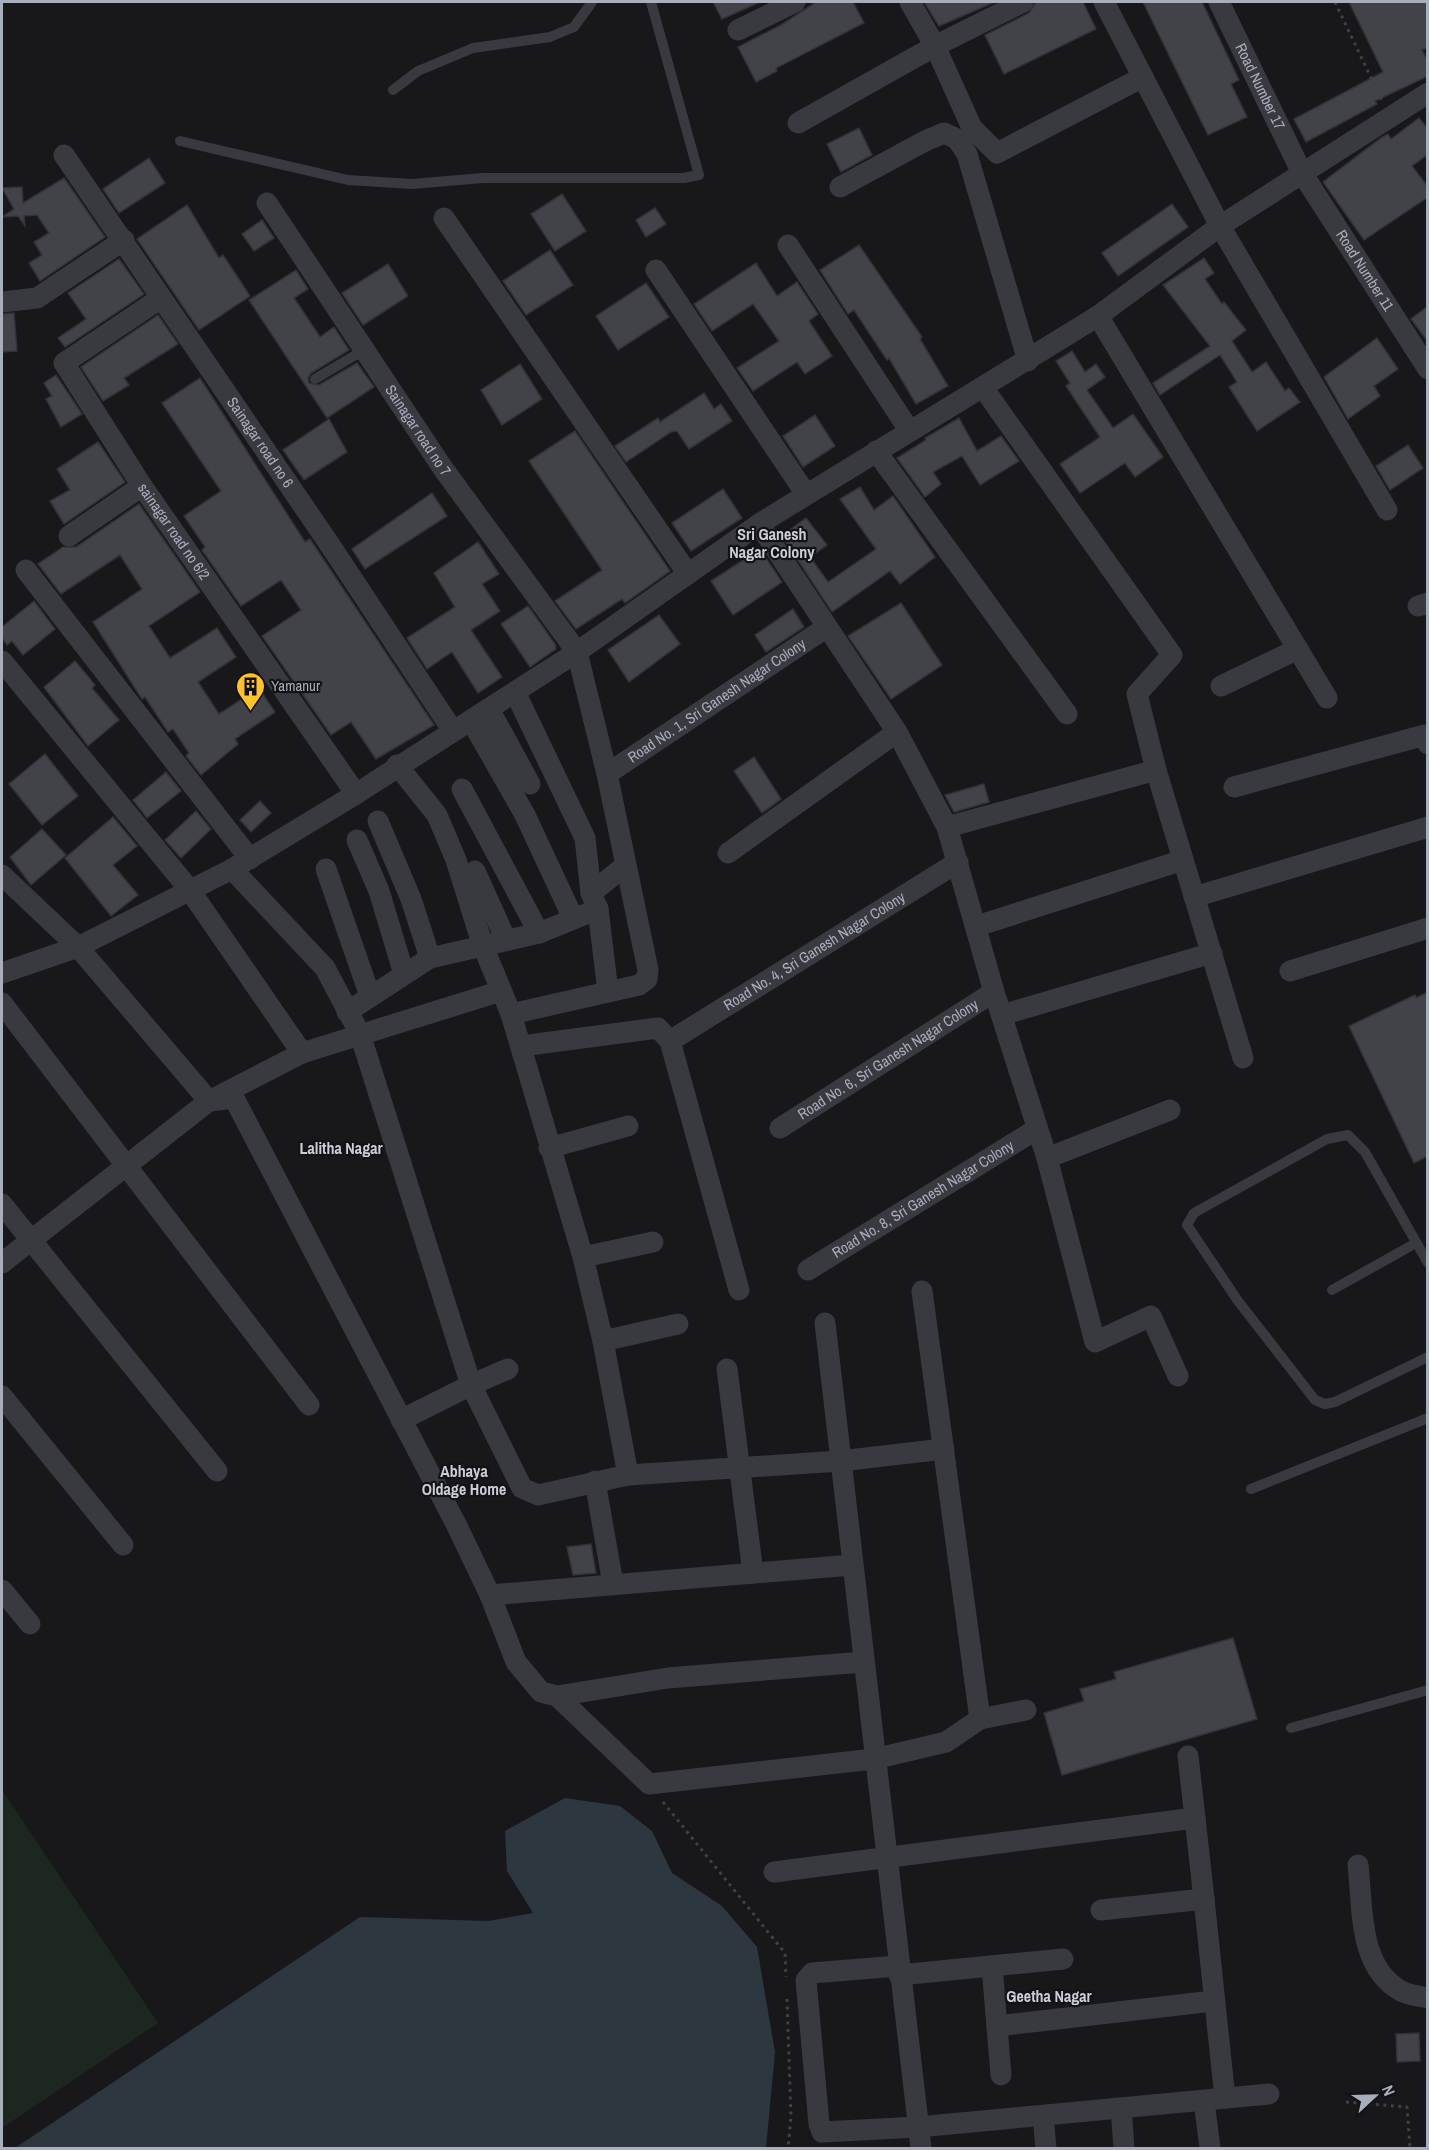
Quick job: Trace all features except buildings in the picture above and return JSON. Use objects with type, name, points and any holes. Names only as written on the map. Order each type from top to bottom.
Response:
[{"type":"street","points":[[738,30],[795,2]]},
{"type":"street","points":[[910,2],[935,46],[972,128],[997,153],[1143,77]]},
{"type":"street","points":[[798,123],[935,46],[1023,2]]},
{"type":"street","points":[[1104,2],[1220,226],[1387,510]]},
{"type":"street","name":"Road Number 17","points":[[1219,2],[1302,173]]},
{"type":"street","points":[[2,973],[78,947],[241,864],[356,794],[397,765],[577,652],[759,524],[1098,316],[1220,226],[1428,93]]},
{"type":"street","points":[[840,187],[944,133],[957,139],[967,154],[1028,361]]},
{"type":"street","name":"Sainagar road no 6","points":[[64,155],[330,544],[525,815],[573,918]]},
{"type":"street","name":"Road Number 11","points":[[1302,173],[1428,369]]},
{"type":"street","name":"Sainagar road no 7","points":[[267,203],[442,467],[577,652]]},
{"type":"street","points":[[444,218],[688,574]]},
{"type":"street","points":[[2,302],[37,298],[124,240]]},
{"type":"street","points":[[788,245],[909,430]]},
{"type":"street","points":[[656,270],[806,494]]},
{"type":"street","name":"sainagar road no 6/2","points":[[161,298],[64,363],[142,486],[356,794]]},
{"type":"street","points":[[1098,316],[1327,698]]},
{"type":"street","points":[[984,388],[1172,655],[1137,694],[1156,770],[1243,1058]]},
{"type":"street","points":[[876,451],[1067,714]]},
{"type":"street","points":[[69,536],[142,486]]},
{"type":"street","points":[[759,524],[897,732],[947,827],[994,992],[1047,1158],[1095,1342],[1151,1316],[1178,1376]]},
{"type":"street","points":[[26,570],[241,864],[325,968],[346,1012],[360,1034],[471,1385],[522,1488],[538,1495],[628,1475],[840,1461],[944,1449]]},
{"type":"street","name":"Road No. 1, Sri Ganesh Nagar Colony","points":[[607,774],[827,627]]},
{"type":"street","points":[[1221,686],[1298,649]]},
{"type":"street","points":[[511,1014],[639,985],[647,979],[648,969],[607,774],[577,652]]},
{"type":"street","points":[[2,661],[189,890],[302,1053]]},
{"type":"street","points":[[515,692],[585,838],[608,992]]},
{"type":"street","points":[[489,709],[530,784]]},
{"type":"street","points":[[728,854],[897,732]]},
{"type":"street","points":[[1234,787],[1425,735],[1428,744]]},
{"type":"street","points":[[397,765],[437,815],[456,860],[483,946],[511,1014],[583,1257],[603,1341],[628,1475]]},
{"type":"street","points":[[947,827],[1156,770]]},
{"type":"street","points":[[462,789],[539,933]]},
{"type":"street","points":[[378,821],[411,899],[430,958]]},
{"type":"street","points":[[1194,897],[1428,827]]},
{"type":"street","points":[[585,838],[618,829]]},
{"type":"street","points":[[357,840],[379,891],[404,974]]},
{"type":"street","points":[[977,926],[1183,860]]},
{"type":"street","name":"Road No. 4, Sri Ganesh Nagar Colony","points":[[670,1041],[958,862]]},
{"type":"street","points":[[346,1012],[430,958],[539,933],[573,918],[594,901],[625,866]]},
{"type":"street","points":[[326,869],[370,996]]},
{"type":"street","points":[[475,871],[506,940]]},
{"type":"street","points":[[2,875],[78,947],[209,1101]]},
{"type":"street","points":[[1290,971],[1428,928]]},
{"type":"street","points":[[1002,1015],[1212,953]]},
{"type":"street","points":[[2,1263],[209,1101],[302,1053],[501,991]]},
{"type":"street","name":"Road No. 6, Sri Ganesh Nagar Colony","points":[[780,1128],[994,992]]},
{"type":"street","points":[[2,1003],[309,1405]]},
{"type":"street","points":[[521,1046],[658,1028],[670,1041],[739,1290]]},
{"type":"street","points":[[209,1101],[234,1098],[456,1524],[490,1595],[516,1662],[541,1692],[556,1695],[668,1678],[863,1662]]},
{"type":"street","points":[[1047,1158],[1170,1110]]},
{"type":"street","points":[[549,1148],[628,1126]]},
{"type":"street","name":"Road No. 8, Sri Ganesh Nagar Colony","points":[[808,1270],[1037,1129]]},
{"type":"street","points":[[2,1204],[217,1472]]},
{"type":"street","points":[[583,1257],[653,1242]]},
{"type":"street","points":[[922,1291],[980,1719]]},
{"type":"street","points":[[825,1323],[898,1971],[921,2148]]},
{"type":"street","points":[[603,1341],[678,1324]]},
{"type":"street","points":[[401,1420],[508,1369]]},
{"type":"street","points":[[728,1369],[753,1573]]},
{"type":"street","points":[[2,1396],[123,1545]]},
{"type":"street","points":[[595,1481],[613,1584]]},
{"type":"street","points":[[490,1595],[852,1565]]},
{"type":"street","points":[[2,1590],[30,1624]]},
{"type":"street","points":[[556,1695],[649,1784],[874,1759],[946,1742],[980,1719],[1026,1710]]},
{"type":"street","points":[[1188,1756],[1213,2001],[1215,2100],[1210,2148]]},
{"type":"street","points":[[774,1872],[1195,1818]]},
{"type":"street","points":[[1358,1865],[1368,1950],[1375,1968],[1388,1982],[1403,1992],[1428,1998]]},
{"type":"street","points":[[1101,1910],[1204,1899]]},
{"type":"street","points":[[1063,1959],[992,1966],[812,1973],[806,1980],[819,2124],[822,2133],[918,2127],[1269,2094]]},
{"type":"street","points":[[992,1966],[1001,2075]]},
{"type":"street","points":[[997,2026],[1213,2001]]},
{"type":"street","points":[[1121,2109],[1124,2148]]},
{"type":"street","points":[[1043,2116],[1046,2148]]},
{"type":"lane","points":[[393,90],[418,71],[473,48],[550,37],[574,27],[592,2]]},
{"type":"lane","points":[[180,141],[348,180],[412,184],[483,178],[684,178],[699,175],[651,2]]},
{"type":"lane","points":[[315,379],[364,350]]},
{"type":"lane","points":[[1428,1263],[1365,1152],[1348,1135],[1327,1139],[1194,1213],[1187,1225],[1238,1301],[1315,1400],[1325,1404],[1335,1402],[1428,1357]]},
{"type":"lane","points":[[1332,1290],[1416,1243]]},
{"type":"lane","points":[[1251,1489],[1428,1418]]},
{"type":"lane","points":[[1291,1728],[1428,1690]]},
{"type":"path","points":[[1335,2],[1390,118]]},
{"type":"path","points":[[649,1784],[785,1953],[791,2117],[788,2148]]},
{"type":"path","points":[[1346,2102],[1407,2107],[1410,2148]]},
{"type":"shaded area","points":[[2,1790],[158,2023],[2,2128]]},
{"type":"shaded area","points":[[565,1798],[620,1806],[652,1831],[672,1873],[722,1906],[757,1947],[775,2052],[766,2148],[15,2148],[360,1917],[488,1921],[533,1913],[507,1871],[505,1831]]},
{"type":"place","name":"Yamanur","points":[[250,712]]},
{"type":"district","name":"Sri Ganesh Nagar Colony","points":[[772,543]]},
{"type":"district","name":"Lalitha Nagar","points":[[341,1148]]},
{"type":"district","name":"Abhaya Oldage Home","points":[[464,1480]]},
{"type":"district","name":"Geetha Nagar","points":[[1049,1996]]}]
